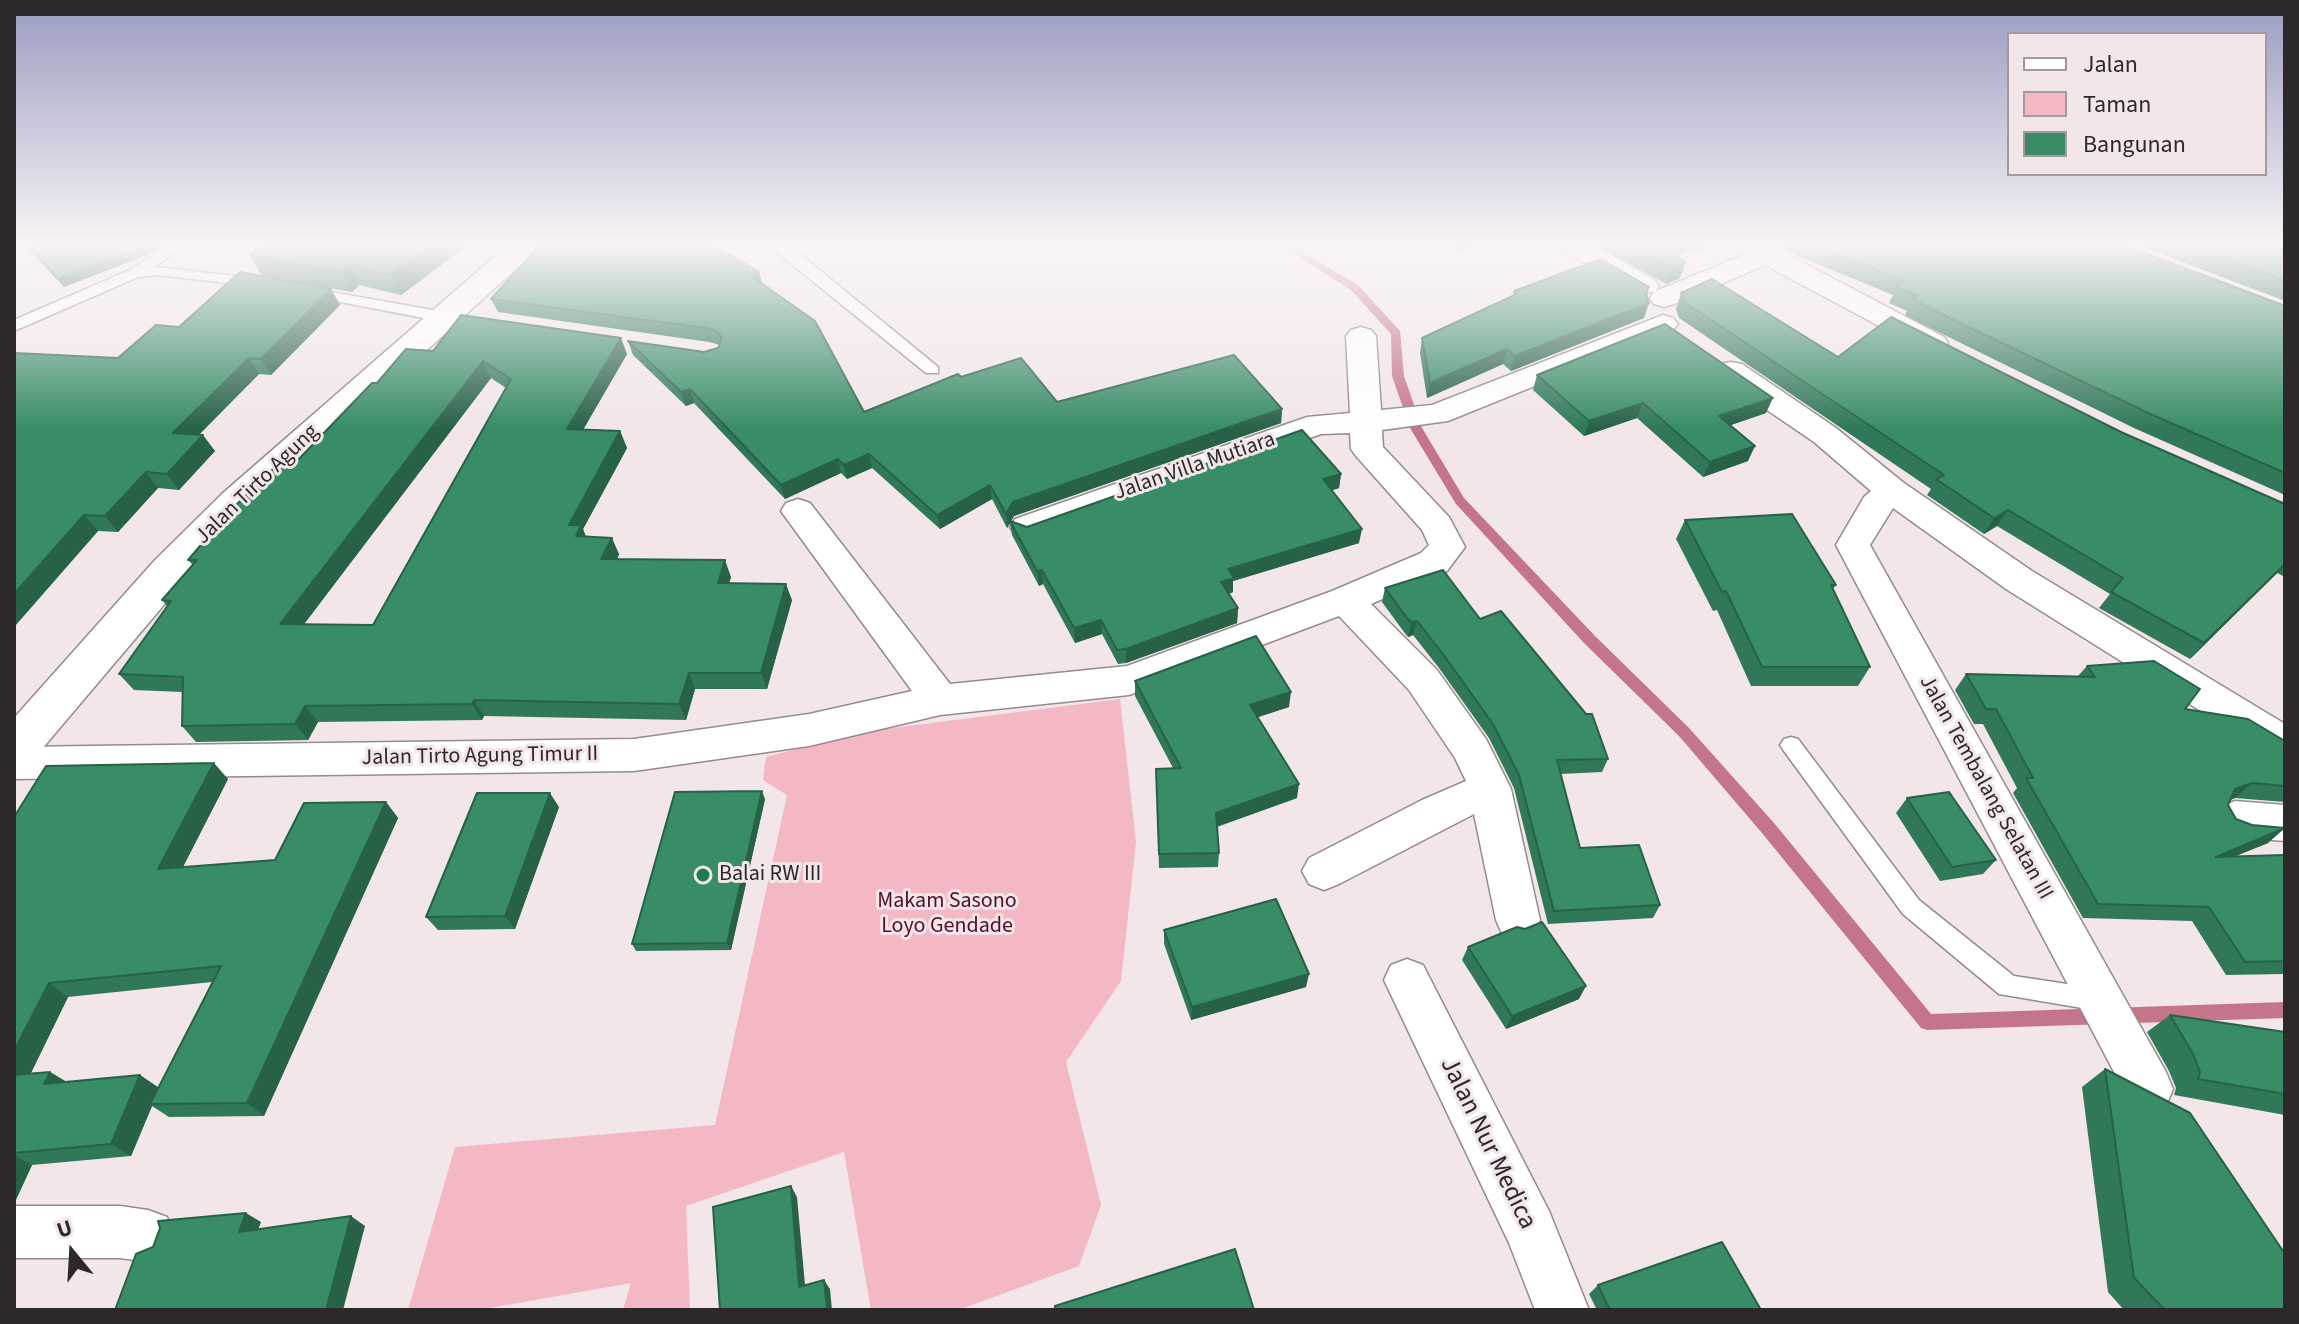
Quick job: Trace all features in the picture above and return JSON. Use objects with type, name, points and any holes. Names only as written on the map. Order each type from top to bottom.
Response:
[{"type":"main road","name":"Jalan Tirto Agung","points":[[17,746],[170,570],[237,502],[460,319],[472,306]]},
{"type":"street","points":[[1651,306],[1825,435],[1892,491],[2019,580],[2285,744]]},
{"type":"street","name":"Jalan Villa Mutiara","points":[[1027,527],[1318,424],[1437,414],[1679,328],[1701,306]]},
{"type":"street","points":[[1864,306],[1954,354]]},
{"type":"street","points":[[1361,336],[1382,420],[1367,449],[1437,525],[1447,547],[1434,562],[1345,600],[1423,680],[1472,750],[1490,789],[1518,920]]},
{"type":"street","name":"Jalan Tembalang Selatan III","points":[[1892,491],[1876,505],[1853,545],[2149,1089]]},
{"type":"street","points":[[798,511],[940,700]]},
{"type":"street","name":"Jalan Tirto Agung Timur II","points":[[17,746],[634,755],[809,730],[940,700],[1129,680],[1345,600]]},
{"type":"street","points":[[1324,871],[1437,812],[1490,789]]},
{"type":"street","points":[[2235,819],[2285,823]]},
{"type":"street","name":"Jalan Nur Medica","points":[[1407,980],[1530,1230],[1562,1310]]},
{"type":"street","points":[[14,1232],[120,1232],[148,1236]]},
{"type":"lane","points":[[14,326],[60,306]]},
{"type":"lane","points":[[387,306],[460,319]]},
{"type":"lane","points":[[854,306],[932,370]]},
{"type":"lane","points":[[1791,745],[1911,907],[2008,986],[2100,1000]]},
{"type":"green space","name":"Makam Sasono Loyo Gendade","points":[[1120,699],[1136,842],[1121,981],[1066,1062],[1101,1205],[1079,1266],[958,1310],[871,1310],[844,1152],[686,1206],[690,1310],[623,1310],[631,1283],[479,1310],[408,1310],[455,1147],[715,1125],[787,795],[763,780],[766,757],[861,732]]},
{"type":"building","points":[[203,306],[314,306],[261,359],[249,358],[173,433],[203,435],[167,474],[146,472],[105,516],[84,515],[14,594],[14,353],[118,358],[156,325],[179,327]]},
{"type":"building","points":[[541,306],[793,306],[815,321],[864,412],[958,374],[961,377],[1021,358],[1057,402],[1234,355],[1282,409],[1013,502],[1006,514],[990,485],[937,515],[869,454],[844,465],[838,459],[781,485],[690,389],[681,392],[628,341],[704,352],[718,348],[722,338],[717,331]]},
{"type":"building","points":[[1492,306],[1642,306],[1515,356],[1507,349],[1430,383],[1422,338]]},
{"type":"building","points":[[1690,306],[1755,306],[1838,357],[1891,317],[2121,432],[2285,504],[2285,564],[2204,643],[2111,592],[2123,578],[2008,510],[1994,518],[1936,479],[1944,475]]},
{"type":"building","points":[[1925,306],[2285,306],[2285,473],[2146,412]]},
{"type":"building","points":[[461,315],[621,338],[567,429],[620,431],[569,525],[581,525],[576,536],[612,538],[601,559],[725,560],[718,583],[786,584],[761,673],[689,673],[679,704],[474,700],[472,704],[305,706],[295,724],[182,726],[183,677],[119,674],[171,601],[162,600],[197,560],[188,560],[230,511],[278,464],[293,465],[372,383],[377,383],[406,349],[433,351]],"holes":[[[483,361],[511,379],[373,625],[280,624]]]},
{"type":"building","points":[[1665,324],[1773,398],[1719,416],[1755,446],[1710,462],[1643,403],[1589,421],[1537,375]]},
{"type":"building","points":[[1302,430],[1341,474],[1323,479],[1362,529],[1228,569],[1234,578],[1221,582],[1238,608],[1126,649],[1117,650],[1101,620],[1074,628],[1042,570],[1037,571],[1010,521],[1027,527]]},
{"type":"building","points":[[1792,514],[1836,585],[1831,585],[1870,667],[1762,667],[1726,591],[1722,592],[1685,520]]},
{"type":"building","points":[[1443,570],[1480,619],[1501,611],[1586,714],[1592,714],[1608,759],[1557,760],[1580,848],[1639,845],[1660,905],[1554,911],[1519,775],[1493,724],[1417,621],[1411,622],[1407,618],[1385,588]]},
{"type":"building","points":[[1256,636],[1291,692],[1250,705],[1299,784],[1216,813],[1219,853],[1159,854],[1156,769],[1181,768],[1135,681]]},
{"type":"building","points":[[2154,661],[2200,689],[2185,709],[2248,719],[2285,741],[2285,786],[2252,783],[2235,789],[2228,805],[2236,819],[2252,825],[2285,828],[2216,857],[2285,855],[2285,961],[2245,962],[2209,907],[2098,904],[2026,778],[2033,778],[1996,709],[1986,709],[1966,674],[2095,677],[2087,666]]},
{"type":"building","points":[[214,763],[158,869],[275,860],[304,803],[386,802],[247,1103],[150,1104],[221,966],[49,983],[14,1051],[14,817],[46,766]]},
{"type":"building","name":"Balai RW III","points":[[762,791],[727,943],[632,944],[675,792]]},
{"type":"building","points":[[1949,792],[1996,860],[1952,867],[1907,798]]},
{"type":"building","points":[[477,793],[550,793],[505,916],[426,917]]},
{"type":"building","points":[[1276,899],[1309,974],[1192,1007],[1164,930]]},
{"type":"building","points":[[1542,922],[1586,986],[1512,1016],[1468,947],[1517,927],[1525,929]]},
{"type":"building","points":[[2170,1015],[2285,1032],[2285,1094],[2198,1079],[2200,1072],[2193,1054]]},
{"type":"building","points":[[2105,1069],[2190,1113],[2285,1254],[2285,1310],[2165,1310],[2134,1278]]},
{"type":"building","points":[[50,1072],[44,1084],[140,1075],[111,1144],[14,1153],[14,1075]]},
{"type":"building","points":[[791,1186],[799,1287],[824,1280],[827,1310],[720,1310],[713,1207]]},
{"type":"building","points":[[246,1213],[239,1232],[351,1216],[326,1310],[115,1310],[136,1254],[153,1247],[160,1228],[158,1221]]},
{"type":"building","points":[[1722,1242],[1761,1310],[1610,1310],[1598,1285]]},
{"type":"building","points":[[1235,1249],[1254,1310],[1055,1310],[1055,1306]]},
{"type":"waterway","points":[[1371,306],[1396,333],[1398,376],[1416,428],[1460,501],[1590,640],[1684,732],[1768,828],[1927,1022],[2285,1010]]},
{"type":"place","name":"Balai RW III","points":[[703,875]]}]
